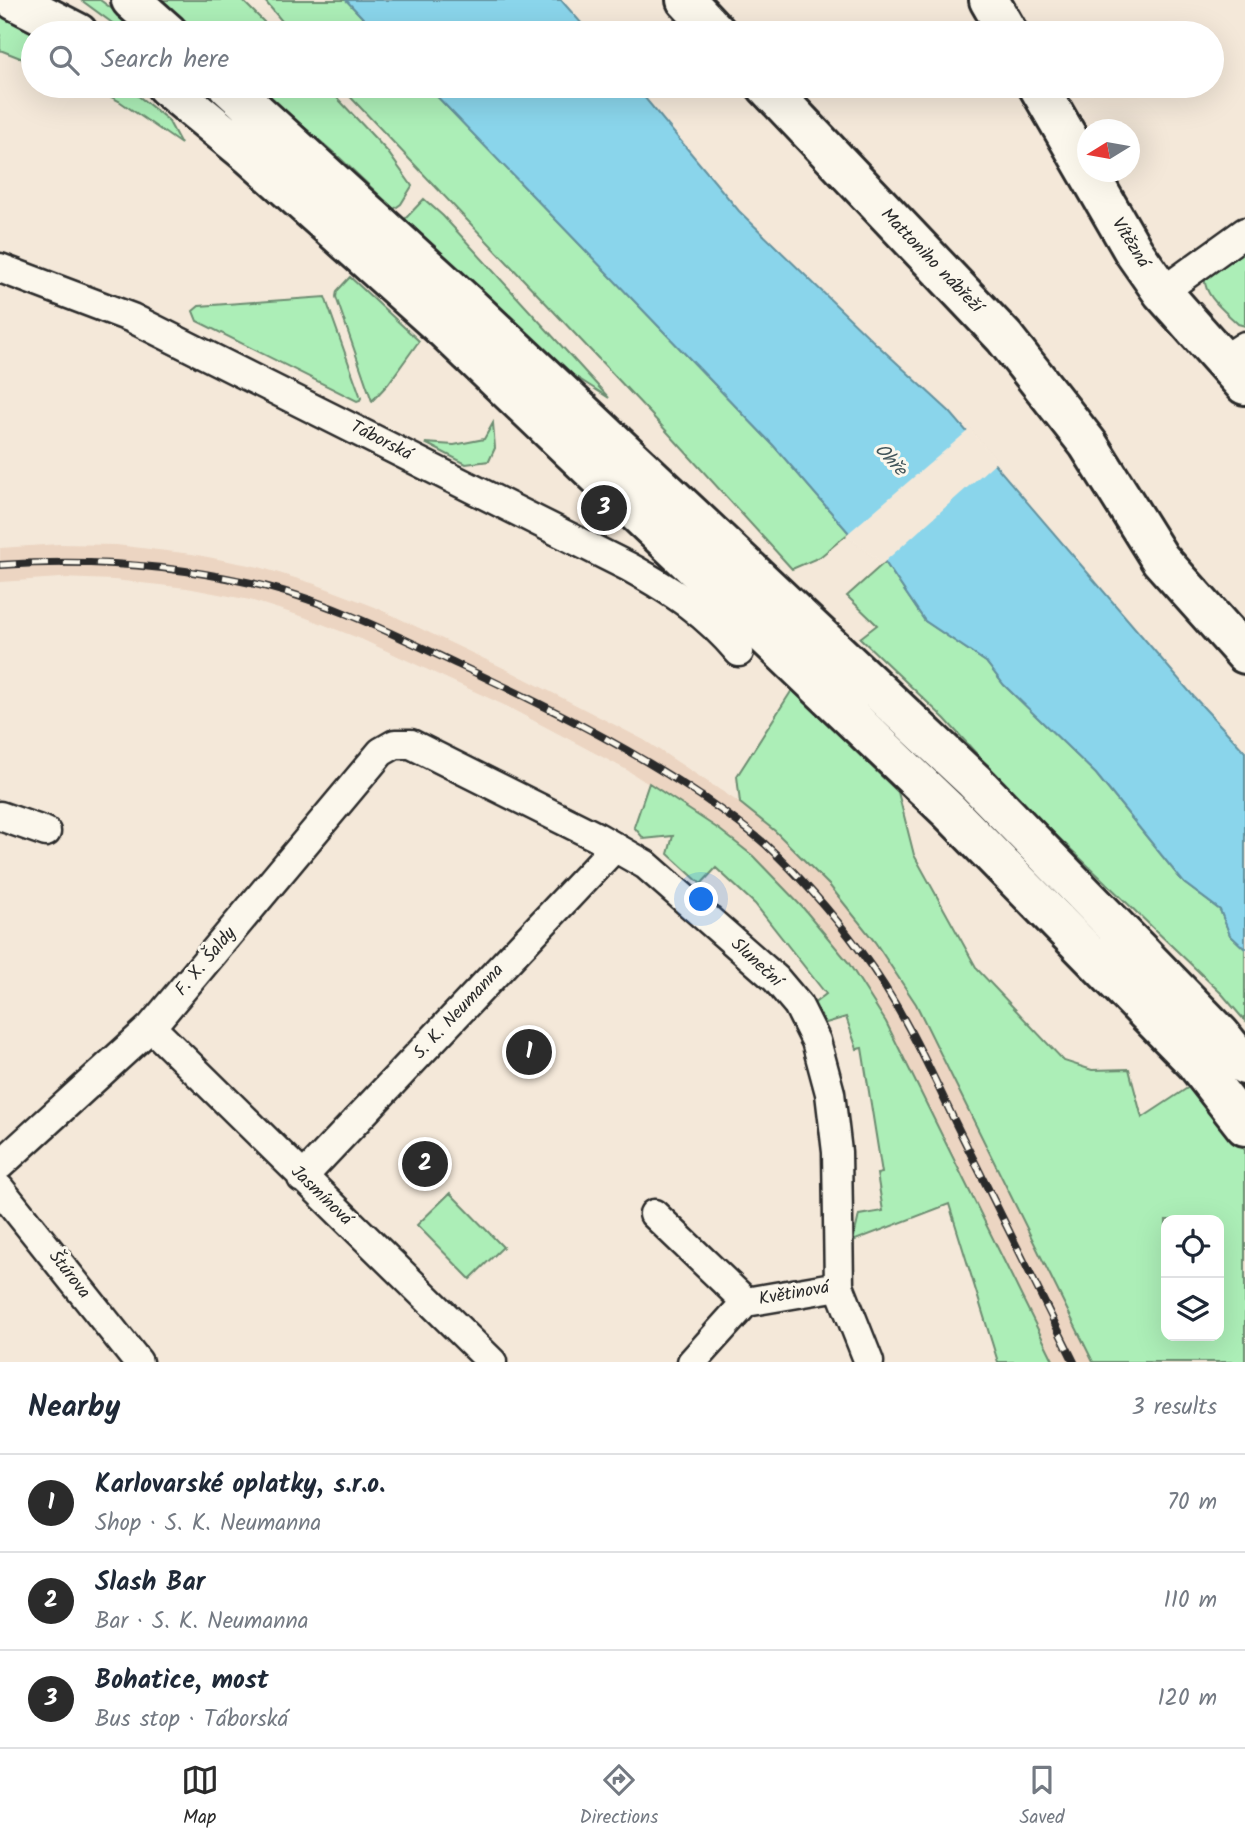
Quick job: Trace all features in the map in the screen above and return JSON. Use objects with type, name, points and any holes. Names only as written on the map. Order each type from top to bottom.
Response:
[{"type":"main road","points":[[13,0],[54,21]]},
{"type":"main road","points":[[58,0],[85,21]]},
{"type":"main road","points":[[131,0],[155,21]]},
{"type":"main road","points":[[686,0],[706,21]]},
{"type":"main road","points":[[989,0],[1001,21]]},
{"type":"main road","points":[[181,98],[251,156],[444,330],[949,811],[1195,1062],[1245,1126]]},
{"type":"main road","points":[[241,98],[467,304],[974,781],[1220,1034],[1245,1065]]},
{"type":"main road","name":"Mattoniho nábřeží","points":[[777,98],[1004,337],[1088,444],[1160,559],[1245,654]]},
{"type":"main road","name":"Vítězná","points":[[1045,98],[1134,252],[1162,292],[1237,364]]},
{"type":"street","points":[[1162,292],[1245,232]]},
{"type":"street","name":"Táborská","points":[[0,268],[132,318],[629,567],[682,598],[716,625],[739,652]]},
{"type":"street","name":"Sluneční","points":[[395,744],[411,744],[615,846],[646,865],[776,979],[798,1005],[808,1023],[824,1066],[836,1143],[839,1286],[869,1362]]},
{"type":"street","name":"F. X. Šaldy","points":[[0,1165],[151,1027],[381,752],[395,744]]},
{"type":"street","points":[[0,816],[46,832]]},
{"type":"street","name":"S. K. Neumanna","points":[[302,1178],[615,846]]},
{"type":"street","name":"Jasmínová","points":[[151,1027],[492,1362]]},
{"type":"street","name":"Štúrova","points":[[0,1189],[138,1362]]},
{"type":"street","points":[[654,1214],[746,1302]]},
{"type":"street","name":"Květinová","points":[[692,1362],[746,1302],[839,1286]]},
{"type":"shaded area","points":[[59,544],[116,545],[192,554],[259,567],[315,584],[375,607],[512,672],[644,740],[740,803],[775,831],[830,886],[875,942],[916,1004],[1093,1362],[1054,1362],[886,1022],[848,962],[804,909],[753,856],[720,830],[627,770],[506,706],[361,639],[304,617],[250,600],[187,588],[114,580],[60,578],[0,582],[0,548]]},
{"type":"green space","points":[[81,0],[100,0],[129,21],[110,21]]},
{"type":"green space","points":[[154,0],[242,0],[263,21],[179,21]]},
{"type":"green space","points":[[264,0],[346,0],[366,21],[282,21]]},
{"type":"green space","points":[[0,5],[31,21],[21,21],[21,58],[0,50]]},
{"type":"green space","points":[[113,98],[141,98],[168,120],[181,144]]},
{"type":"green space","points":[[270,98],[337,98],[387,151],[412,186],[401,204],[394,209]]},
{"type":"green space","points":[[351,98],[439,98],[773,445],[849,533],[820,557],[792,569],[649,412]]},
{"type":"green space","points":[[424,199],[443,216],[609,398],[562,368],[405,219]]},
{"type":"green space","points":[[1245,240],[1245,326],[1238,324],[1216,303],[1207,290],[1205,276]]},
{"type":"green space","points":[[350,277],[419,341],[388,384],[372,401],[336,297],[337,291]]},
{"type":"green space","points":[[325,297],[361,398],[357,401],[197,321],[193,311],[199,306]]},
{"type":"green space","points":[[493,423],[495,448],[489,461],[466,464],[425,443],[454,445],[484,439]]},
{"type":"green space","points":[[885,562],[925,621],[986,662],[1004,685],[1096,774],[1184,883],[1220,910],[1230,935],[1245,949],[1245,1021],[1222,994],[1013,794],[945,719],[860,638],[877,625],[847,596]]},
{"type":"green space","points":[[792,690],[898,792],[914,855],[977,969],[1064,1061],[1092,1070],[1129,1069],[1142,1118],[1192,1085],[1245,1150],[1245,1362],[1093,1362],[916,1004],[875,942],[830,886],[775,831],[740,803],[737,776]]},
{"type":"green space","points":[[649,783],[720,830],[753,856],[804,909],[848,962],[886,1022],[1054,1362],[998,1362],[949,1204],[853,1241],[859,1215],[883,1211],[877,1174],[882,1173],[862,1048],[857,1049],[846,1017],[826,1023],[812,1005],[826,994],[755,904],[716,868],[701,884],[668,854],[673,836],[644,839],[634,827]]},
{"type":"green space","points":[[450,1193],[503,1247],[470,1279],[417,1225]]},
{"type":"water","points":[[346,0],[561,0],[579,21],[366,21]]},
{"type":"water","name":"Ohře","points":[[439,98],[645,98],[739,211],[950,412],[1194,697],[1245,752],[1245,949],[1230,935],[1220,910],[1184,883],[1096,774],[1004,685],[986,662],[925,621],[885,562],[849,533],[773,445]]},
{"type":"pier","points":[[970,429],[997,461],[882,564],[846,535]]},
{"type":"railway","points":[[0,565],[95,563],[158,567],[251,583],[305,598],[409,641],[583,726],[672,777],[741,825],[778,856],[815,895],[861,952],[888,992],[923,1056],[1074,1362]]},
{"type":"place","name":"Bohatice, most","points":[[604,508]]},
{"type":"place","name":"Karlovarské oplatky, s.r.o.","points":[[529,1052]]},
{"type":"place","name":"Slash Bar","points":[[425,1164]]}]
